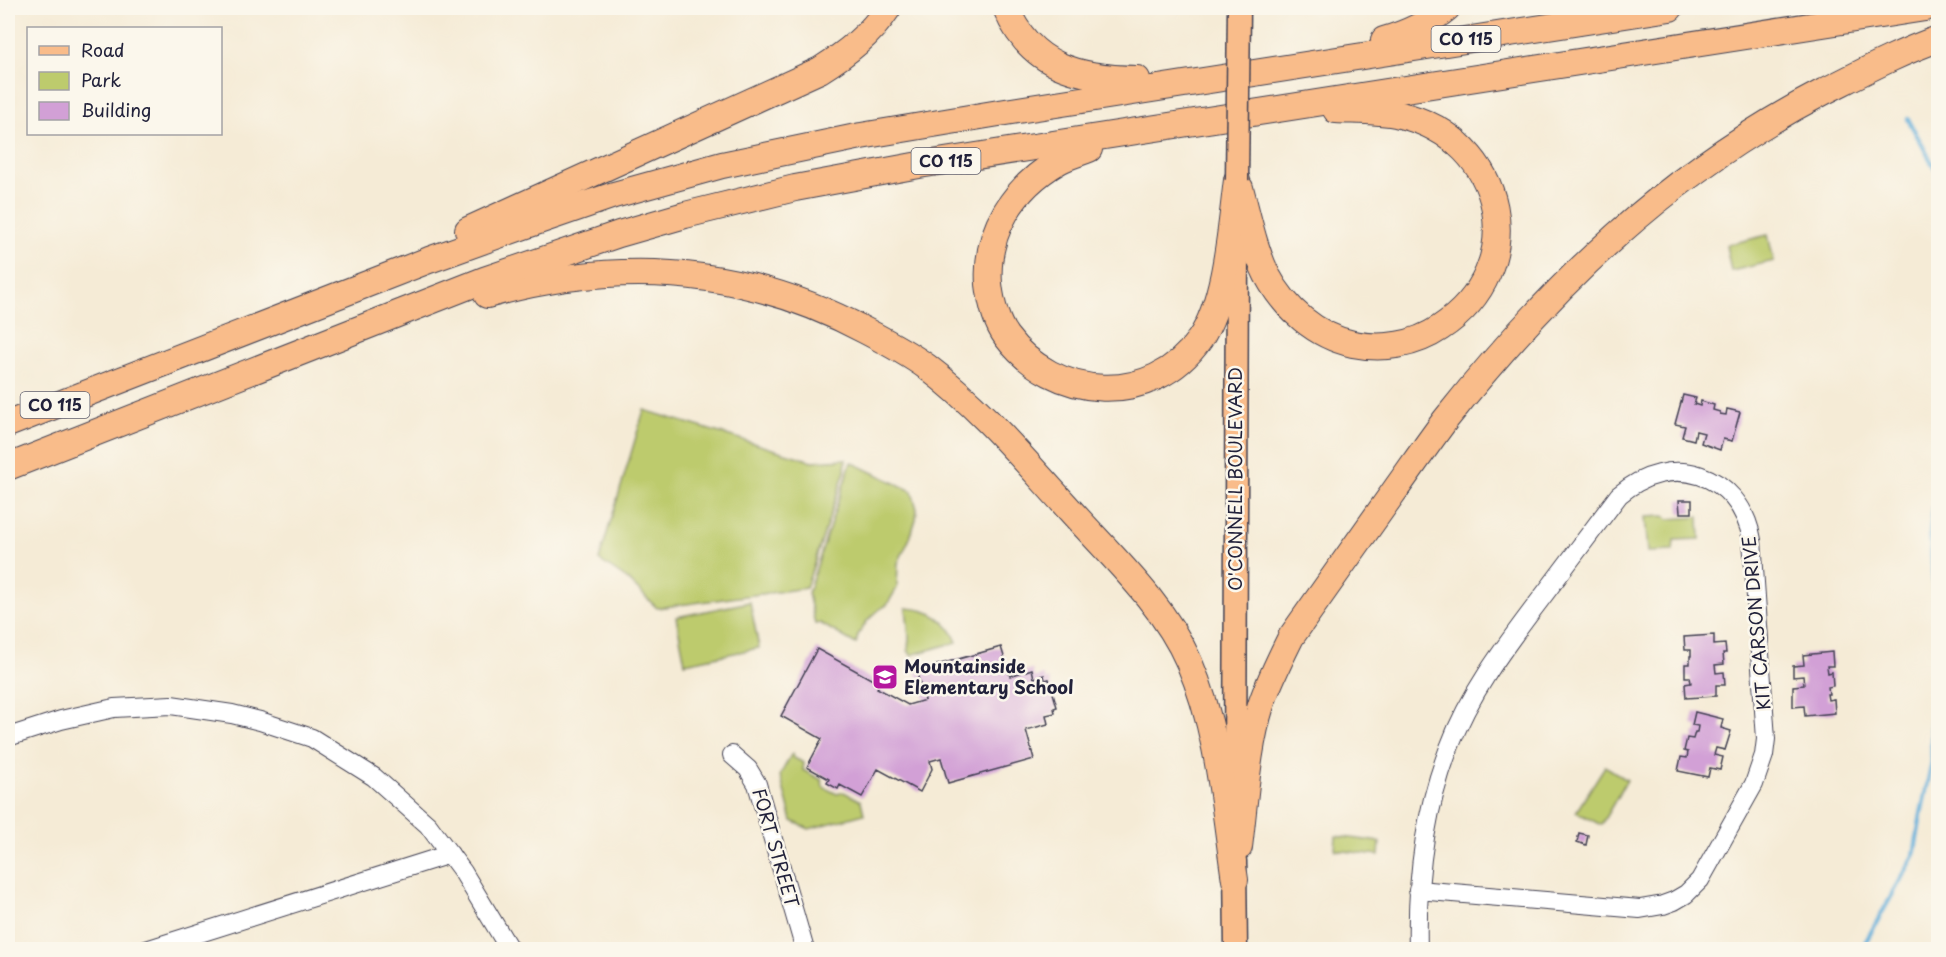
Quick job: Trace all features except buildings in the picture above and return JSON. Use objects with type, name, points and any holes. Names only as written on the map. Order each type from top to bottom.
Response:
[{"type":"highway","points":[[219,341],[820,70],[844,55],[866,37],[888,8]]},
{"type":"highway","points":[[1006,8],[1017,31],[1033,50],[1052,63],[1079,74],[1108,79],[1210,79]]},
{"type":"highway","points":[[1262,70],[1388,39],[1413,30],[1435,18],[1447,8]]},
{"type":"highway","name":"CO 115","points":[[8,423],[429,260],[614,195],[673,178],[778,152],[861,136],[1262,70],[1670,8]]},
{"type":"highway","name":"CO 115","points":[[8,467],[484,280],[619,234],[766,195],[854,176],[1925,8]]},
{"type":"highway","points":[[1235,880],[1252,743],[1261,706],[1276,667],[1291,637],[1333,578],[1445,421],[1496,358],[1598,251],[1656,200],[1704,165],[1749,134],[1795,107],[1888,59],[1938,39]]},
{"type":"highway","points":[[1238,180],[1267,275],[1284,300],[1300,316],[1322,333],[1342,341],[1364,346],[1388,346],[1410,342],[1430,334],[1452,320],[1472,302],[1488,277],[1496,251],[1497,225],[1491,195],[1482,172],[1467,151],[1449,137],[1425,123],[1400,115],[1365,111],[1264,110]]},
{"type":"highway","points":[[1212,119],[1091,149],[1061,159],[1021,190],[1004,213],[994,236],[988,269],[995,314],[1005,334],[1038,368],[1055,377],[1077,384],[1113,388],[1133,386],[1152,380],[1169,370],[1200,339],[1212,316],[1222,285],[1238,180]]},
{"type":"highway","points":[[241,377],[465,301],[545,280],[578,276],[647,272],[733,281],[812,304],[851,322],[927,367],[961,397],[1006,440],[1159,610],[1177,637],[1201,691],[1218,761],[1235,880]]},
{"type":"main road","name":"O'CONNELL BOULEVARD","points":[[1236,950],[1239,8]]},
{"type":"street","name":"KIT CARSON DRIVE","points":[[1418,890],[1640,909],[1663,906],[1674,901],[1686,894],[1700,880],[1754,784],[1764,754],[1766,739],[1750,528],[1740,506],[1722,487],[1687,473],[1664,472],[1646,477],[1629,486],[1619,495],[1506,645],[1466,711],[1450,746],[1429,810],[1418,890],[1418,950]]},
{"type":"street","points":[[8,737],[61,720],[114,708],[171,705],[232,714],[312,738],[374,777],[428,825],[463,872],[510,950]]},
{"type":"street","name":"FORT STREET","points":[[732,755],[748,769],[758,784],[805,950]]},
{"type":"street","points":[[146,950],[450,854]]},
{"type":"green space","points":[[1768,235],[1774,261],[1731,271],[1726,245]]},
{"type":"green space","points":[[644,410],[812,461],[846,459],[845,471],[806,588],[657,608],[627,579],[599,560]]},
{"type":"green space","points":[[851,462],[912,491],[917,509],[910,538],[898,563],[897,588],[887,605],[867,621],[858,635],[856,644],[820,623],[815,624],[808,593]]},
{"type":"green space","points":[[1666,516],[1668,519],[1699,517],[1700,539],[1674,540],[1673,551],[1648,552],[1645,517]]},
{"type":"green space","points":[[750,602],[759,648],[685,663],[676,617]]},
{"type":"green space","points":[[906,608],[930,613],[937,617],[949,628],[957,642],[911,655],[908,650]]},
{"type":"green space","points":[[793,754],[794,758],[804,763],[803,770],[822,780],[823,787],[837,794],[844,792],[861,801],[864,814],[809,829],[792,821],[780,775]]},
{"type":"green space","points":[[1605,766],[1627,780],[1601,825],[1576,812]]},
{"type":"green space","points":[[1336,836],[1380,842],[1379,855],[1335,850]]},
{"type":"waterway","points":[[1908,119],[1938,174]]},
{"type":"waterway","points":[[1938,479],[1930,530],[1938,655]]},
{"type":"waterway","points":[[1861,950],[1914,856],[1932,762],[1931,723],[1938,667]]},
{"type":"place","name":"Mountainside Elementary School","points":[[885,677]]}]
